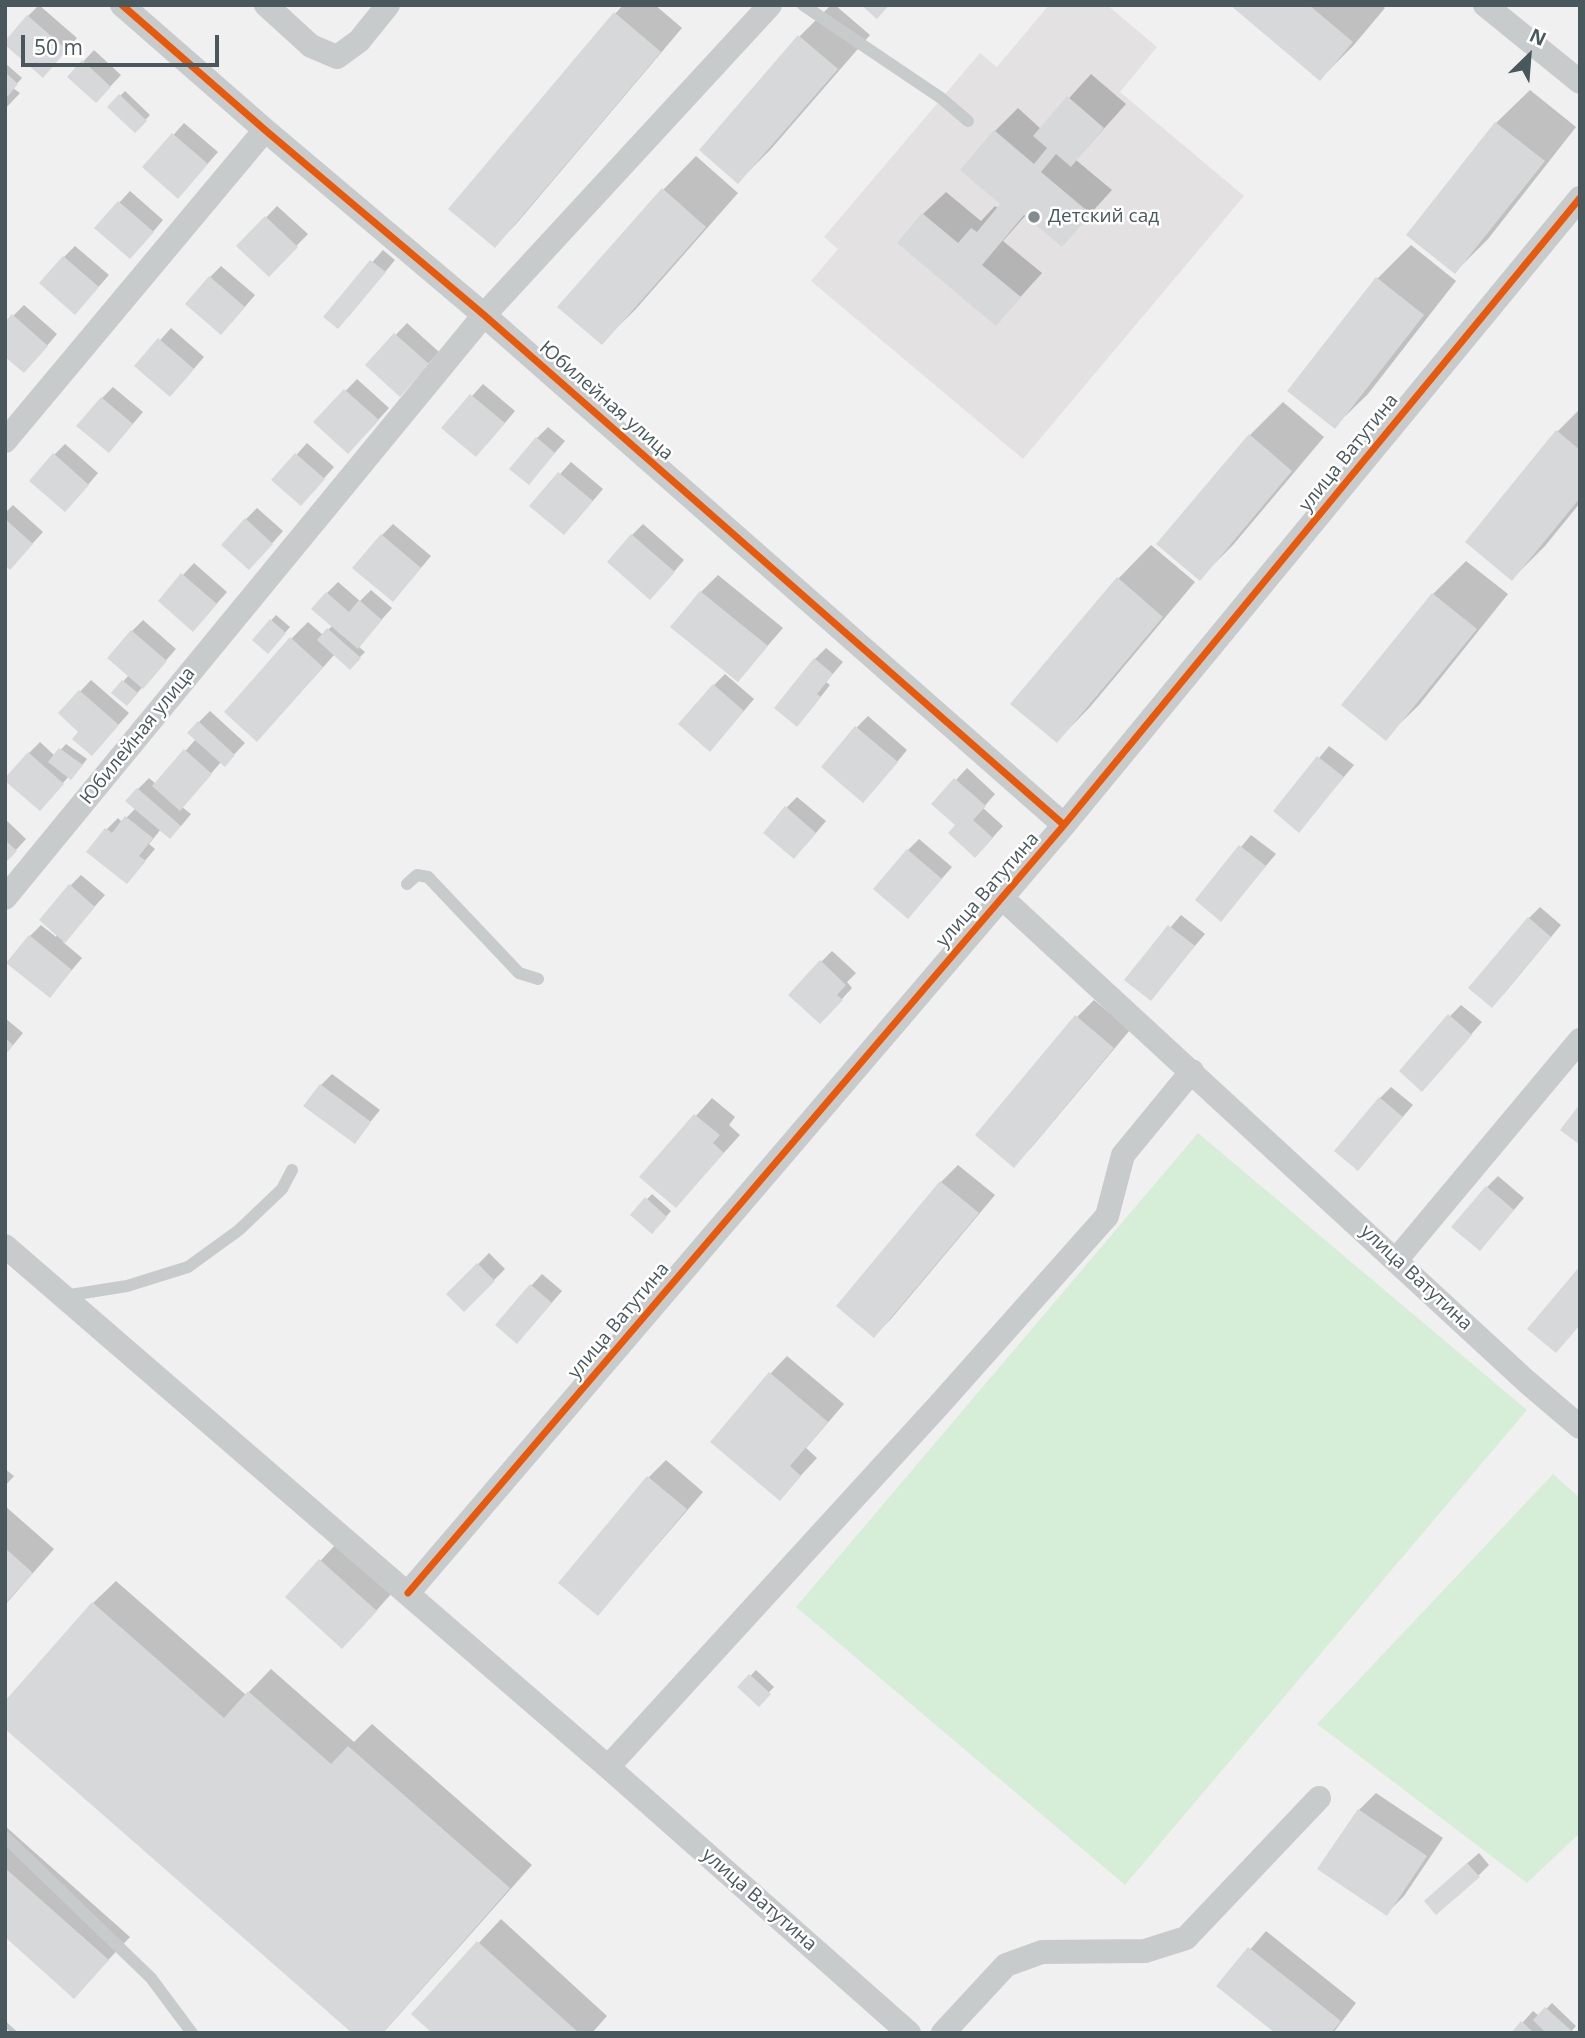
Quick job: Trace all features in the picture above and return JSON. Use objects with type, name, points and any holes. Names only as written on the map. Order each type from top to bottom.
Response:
[{"type":"street","name":"Юбилейная улица","points":[[122,5],[484,315],[1065,825]]},
{"type":"street","points":[[266,5],[312,46],[337,57],[359,41],[388,5]]},
{"type":"street","name":"Юбилейная улица","points":[[5,898],[484,315],[770,5]]},
{"type":"street","points":[[1485,5],[1580,82]]},
{"type":"street","points":[[5,441],[265,130]]},
{"type":"street","name":"улица Ватутина","points":[[408,1593],[1065,825],[1580,198]]},
{"type":"street","name":"улица Ватутина","points":[[1001,897],[1526,1381],[1580,1427]]},
{"type":"street","points":[[1396,1259],[1580,1040]]},
{"type":"street","points":[[608,1766],[939,1405],[1107,1216],[1123,1155],[1192,1071]]},
{"type":"street","name":"улица Ватутина","points":[[5,1246],[608,1766],[909,2033]]},
{"type":"street","points":[[943,2033],[1006,1965],[1042,1952],[1145,1951],[1185,1938],[1319,1798]]},
{"type":"lane","points":[[803,5],[941,99],[968,121]]},
{"type":"lane","points":[[407,884],[417,876],[428,877],[519,973],[538,979]]},
{"type":"lane","points":[[64,1296],[127,1286],[188,1267],[239,1230],[282,1189],[292,1170]]},
{"type":"lane","points":[[5,1837],[151,1978],[192,2033]]},
{"type":"shaded area","name":"Детский сад","points":[[1049,5],[1107,5],[1157,47],[1120,92],[1244,196],[1023,459],[811,281],[838,249],[824,237],[980,53],[997,67]]},
{"type":"green space","points":[[1198,1133],[1527,1410],[1125,1885],[796,1607]]},
{"type":"green space","points":[[1553,1474],[1580,1498],[1580,1833],[1527,1883],[1317,1724]]},
{"type":"building","points":[[861,5],[889,5],[877,19]]},
{"type":"building","points":[[1230,5],[1309,5],[1353,42],[1320,81]]},
{"type":"building","points":[[614,12],[661,52],[495,248],[448,209]]},
{"type":"building","points":[[27,15],[67,50],[43,78],[5,45],[5,41]]},
{"type":"building","points":[[798,35],[838,69],[738,184],[699,150]]},
{"type":"building","points":[[82,60],[111,87],[96,103],[67,77]]},
{"type":"building","points":[[5,72],[18,84],[8,96],[5,94]]},
{"type":"building","points":[[119,94],[147,121],[135,133],[107,107]]},
{"type":"building","points":[[1067,96],[1104,128],[1071,167],[1056,154],[1041,172],[1091,214],[1062,247],[1024,215],[982,265],[1021,297],[996,326],[897,243],[922,213],[958,243],[971,228],[977,232],[1000,204],[960,170],[994,130],[1034,164],[1047,148],[1033,136]]},
{"type":"building","points":[[1495,122],[1545,161],[1455,274],[1406,235]]},
{"type":"building","points":[[172,133],[208,164],[178,199],[142,167]]},
{"type":"building","points":[[662,188],[706,227],[602,345],[557,307]]},
{"type":"building","points":[[118,201],[154,232],[130,259],[94,228]]},
{"type":"building","points":[[265,216],[298,247],[269,277],[236,246]]},
{"type":"building","points":[[63,256],[99,287],[75,315],[39,283]]},
{"type":"building","points":[[370,260],[386,272],[338,329],[323,317]]},
{"type":"building","points":[[209,276],[245,307],[221,335],[185,304]]},
{"type":"building","points":[[1376,277],[1424,315],[1335,429],[1287,391]]},
{"type":"building","points":[[12,314],[48,346],[24,373],[5,357],[5,322]]},
{"type":"building","points":[[394,333],[429,364],[400,397],[365,365]]},
{"type":"building","points":[[158,338],[194,369],[170,397],[134,366]]},
{"type":"building","points":[[344,389],[379,420],[348,454],[313,422]]},
{"type":"building","points":[[470,394],[505,423],[476,457],[441,428]]},
{"type":"building","points":[[101,397],[133,424],[109,453],[76,426]]},
{"type":"building","points":[[1556,430],[1580,450],[1580,498],[1512,581],[1465,542]]},
{"type":"building","points":[[1249,434],[1292,471],[1200,581],[1156,544]]},
{"type":"building","points":[[536,437],[555,453],[529,485],[509,469]]},
{"type":"building","points":[[53,453],[89,485],[65,512],[29,481]]},
{"type":"building","points":[[295,453],[325,479],[301,506],[271,480]]},
{"type":"building","points":[[558,472],[593,501],[564,535],[529,506]]},
{"type":"building","points":[[245,518],[273,544],[249,570],[221,545]]},
{"type":"building","points":[[5,519],[33,544],[10,570],[5,565]]},
{"type":"building","points":[[381,534],[421,568],[393,602],[352,568]]},
{"type":"building","points":[[631,534],[675,572],[650,600],[607,562]]},
{"type":"building","points":[[181,573],[217,604],[193,632],[158,601]]},
{"type":"building","points":[[1117,577],[1163,617],[1057,743],[1010,704]]},
{"type":"building","points":[[700,591],[768,646],[738,682],[670,627]]},
{"type":"building","points":[[326,592],[349,612],[359,600],[382,620],[358,649],[311,609]]},
{"type":"building","points":[[1432,593],[1477,629],[1386,741],[1341,705]]},
{"type":"building","points":[[270,619],[286,633],[268,654],[252,640]]},
{"type":"building","points":[[327,628],[361,658],[350,670],[317,640]]},
{"type":"building","points":[[131,630],[167,661],[143,689],[107,658]]},
{"type":"building","points":[[290,637],[323,667],[257,742],[224,712]]},
{"type":"building","points":[[814,658],[833,674],[817,694],[821,697],[797,727],[774,708]]},
{"type":"building","points":[[122,680],[138,693],[127,706],[111,693]]},
{"type":"building","points":[[713,684],[744,711],[710,752],[678,724]]},
{"type":"building","points":[[79,690],[119,725],[92,756],[72,739],[78,732],[58,713]]},
{"type":"building","points":[[198,721],[235,755],[225,767],[187,733]]},
{"type":"building","points":[[855,726],[898,762],[863,803],[821,767]]},
{"type":"building","points":[[59,748],[83,765],[71,780],[48,762]]},
{"type":"building","points":[[184,749],[212,774],[180,811],[152,786]]},
{"type":"building","points":[[28,752],[64,784],[40,811],[5,781]]},
{"type":"building","points":[[1317,756],[1344,777],[1299,833],[1273,811]]},
{"type":"building","points":[[954,778],[986,806],[973,820],[993,838],[975,858],[948,833],[955,825],[931,804]]},
{"type":"building","points":[[137,788],[181,826],[170,839],[125,801]]},
{"type":"building","points":[[785,806],[816,833],[794,859],[763,833]]},
{"type":"building","points":[[125,816],[153,838],[139,856],[146,861],[127,884],[86,852],[105,828],[112,833]]},
{"type":"building","points":[[5,840],[17,851],[5,863]]},
{"type":"building","points":[[1239,845],[1266,866],[1221,922],[1195,900]]},
{"type":"building","points":[[907,849],[942,879],[908,919],[873,889]]},
{"type":"building","points":[[69,884],[95,907],[65,943],[39,920]]},
{"type":"building","points":[[1528,917],[1551,937],[1492,1008],[1468,988]]},
{"type":"building","points":[[1168,925],[1195,946],[1151,1001],[1124,980]]},
{"type":"building","points":[[29,935],[72,970],[50,998],[6,963]]},
{"type":"building","points":[[820,960],[846,985],[837,995],[843,1000],[820,1024],[788,995]]},
{"type":"building","points":[[1448,1014],[1472,1035],[1422,1092],[1399,1071]]},
{"type":"building","points":[[1075,1015],[1114,1048],[1014,1168],[975,1135]]},
{"type":"building","points":[[5,1038],[13,1045],[5,1055]]},
{"type":"building","points":[[320,1084],[371,1122],[355,1144],[303,1106]]},
{"type":"building","points":[[1379,1097],[1403,1117],[1358,1171],[1334,1151]]},
{"type":"building","points":[[1580,1104],[1580,1145],[1560,1130]]},
{"type":"building","points":[[694,1114],[720,1135],[713,1143],[724,1153],[676,1208],[639,1177]]},
{"type":"building","points":[[940,1181],[979,1213],[874,1338],[836,1306]]},
{"type":"building","points":[[1486,1186],[1514,1210],[1480,1251],[1451,1227]]},
{"type":"building","points":[[645,1197],[667,1217],[652,1234],[630,1215]]},
{"type":"building","points":[[477,1263],[495,1281],[464,1312],[446,1294]]},
{"type":"building","points":[[1580,1266],[1580,1325],[1556,1353],[1527,1329]]},
{"type":"building","points":[[530,1284],[552,1303],[517,1344],[495,1325]]},
{"type":"building","points":[[769,1372],[828,1422],[790,1466],[801,1476],[780,1501],[710,1442]]},
{"type":"building","points":[[647,1476],[687,1509],[598,1616],[558,1583]]},
{"type":"building","points":[[5,1548],[33,1573],[5,1604]]},
{"type":"building","points":[[319,1559],[377,1611],[342,1649],[285,1597]]},
{"type":"building","points":[[92,1602],[224,1718],[248,1691],[331,1764],[348,1746],[510,1888],[383,2033],[352,2033],[5,1729],[5,1701]]},
{"type":"building","points":[[749,1674],[771,1694],[759,1707],[737,1687]]},
{"type":"building","points":[[1358,1809],[1427,1856],[1387,1916],[1317,1869]]},
{"type":"building","points":[[1467,1863],[1480,1877],[1436,1915],[1424,1901]]},
{"type":"building","points":[[5,1868],[109,1960],[74,1999],[5,1937]]},
{"type":"building","points":[[477,1941],[579,2033],[432,2033],[411,2014]]},
{"type":"building","points":[[1248,1947],[1341,2021],[1331,2033],[1275,2033],[1216,1986]]},
{"type":"building","points":[[1545,2007],[1574,2033],[1546,2033],[1533,2020]]},
{"type":"building","points":[[1521,2021],[1534,2033],[1511,2033]]},
{"type":"railway","points":[[5,2024],[15,2033]]},
{"type":"cycle path","points":[[122,5],[484,315],[1064,825]]},
{"type":"cycle path","points":[[408,1593],[1064,825],[1580,198]]},
{"type":"place","name":"Детский сад","points":[[1034,217]]}]
